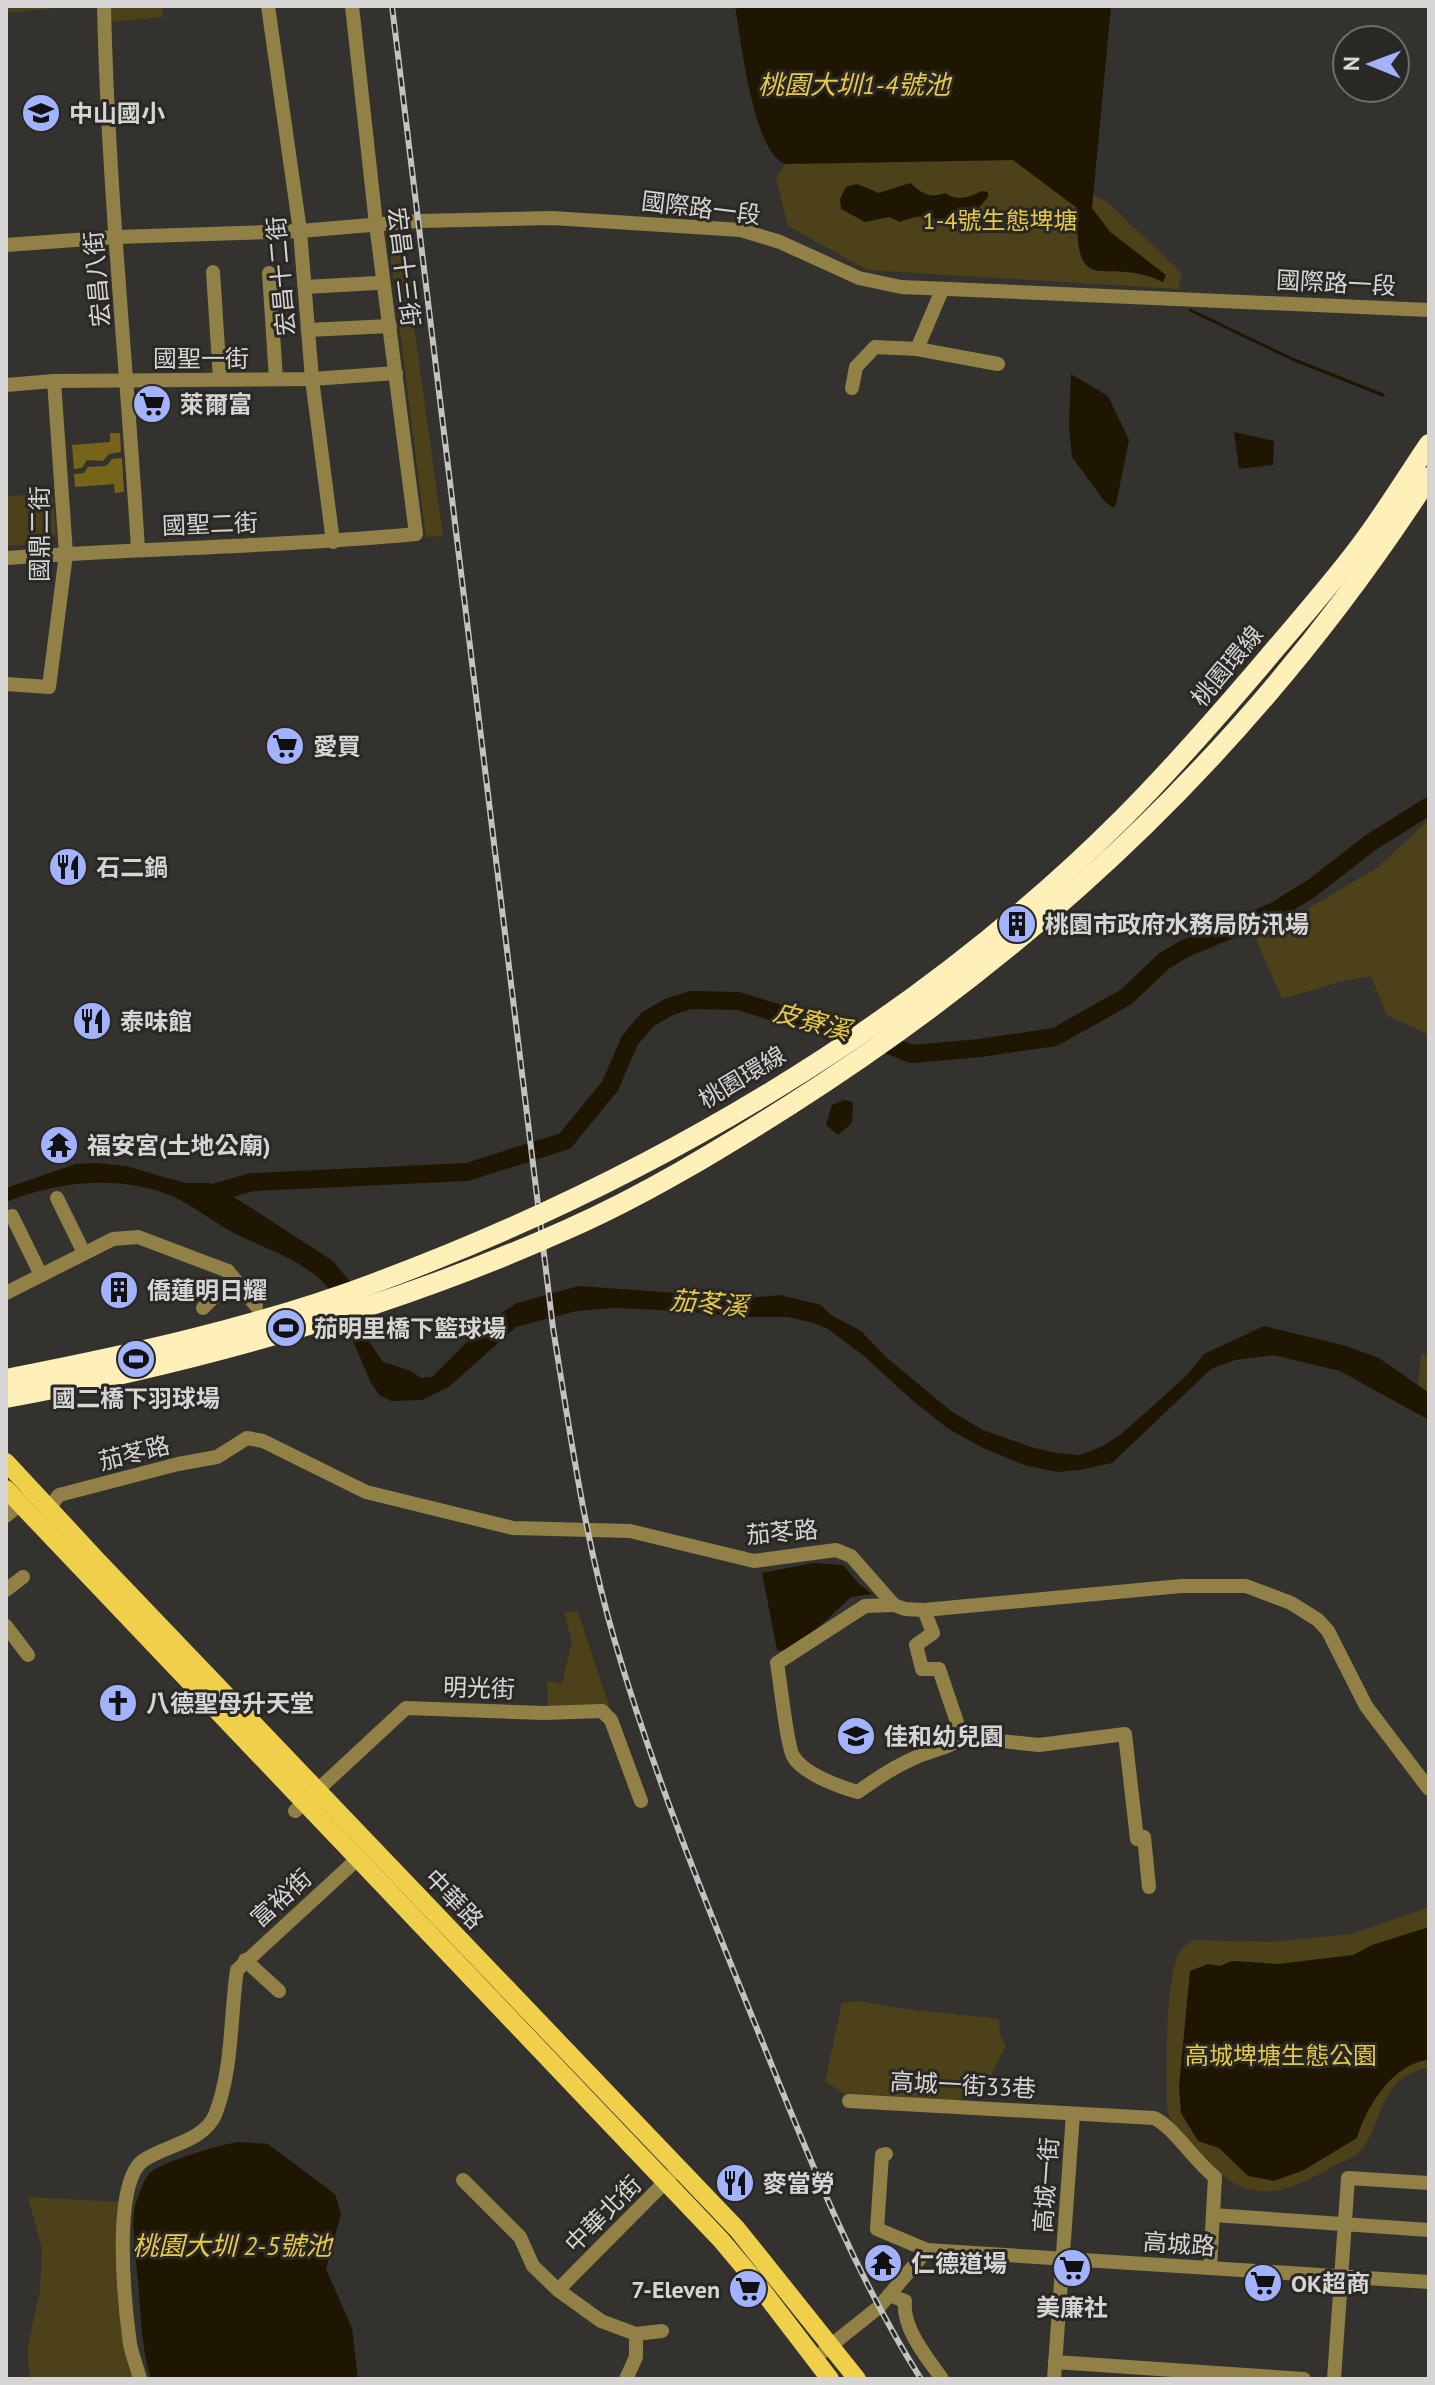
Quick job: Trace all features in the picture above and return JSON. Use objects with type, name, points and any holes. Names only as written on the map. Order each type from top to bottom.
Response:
[{"type":"highway","name":"桃園環線","points":[[6,1379],[197,1337],[371,1285],[562,1205],[681,1144],[832,1053],[987,939],[1141,800],[1191,748],[1321,596],[1362,543],[1429,444]]},
{"type":"highway","name":"桃園環線","points":[[6,1398],[200,1356],[381,1301],[485,1264],[572,1228],[682,1171],[845,1070],[998,958],[1060,906],[1206,765],[1288,671],[1379,555],[1429,477]]},
{"type":"main road","name":"中華路","points":[[6,1462],[20,1504]]},
{"type":"main road","name":"中華路","points":[[6,1489],[20,1504],[44,1516],[356,1859],[665,2183],[752,2277],[830,2379]]},
{"type":"main road","name":"中華路","points":[[306,1802],[371,1846],[737,2229],[857,2379]]},
{"type":"street","name":"宏昌八街","points":[[104,6],[107,110],[138,549]]},
{"type":"street","name":"宏昌十二街","points":[[268,6],[300,231],[312,379],[333,542]]},
{"type":"street","name":"宏昌十三街","points":[[352,6],[376,224],[416,534]]},
{"type":"street","name":"國際路一段","points":[[6,245],[116,237],[300,231],[376,224],[552,218],[717,227],[754,233],[839,271],[876,283],[942,290],[1429,310]]},
{"type":"street","points":[[213,272],[220,379]]},
{"type":"street","points":[[269,273],[276,379]]},
{"type":"street","points":[[305,287],[377,283]]},
{"type":"street","points":[[917,349],[942,290]]},
{"type":"street","points":[[308,330],[390,326]]},
{"type":"street","points":[[852,388],[856,367],[875,347],[917,349],[998,364]]},
{"type":"street","name":"國聖一街","points":[[6,385],[54,381],[312,379],[396,373]]},
{"type":"street","name":"國鼎二街","points":[[6,684],[49,687],[66,554],[54,381]]},
{"type":"street","name":"國聖二街","points":[[6,558],[138,549],[333,542],[416,534]]},
{"type":"street","points":[[57,1198],[84,1253]]},
{"type":"street","points":[[12,1216],[41,1275]]},
{"type":"street","points":[[6,1293],[113,1239],[138,1237],[228,1271],[256,1306]]},
{"type":"street","points":[[203,1308],[231,1280],[228,1271]]},
{"type":"street","name":"茄苳路","points":[[44,1516],[59,1495],[217,1457],[247,1438],[263,1441],[366,1492],[513,1528],[630,1531],[754,1561],[836,1550],[851,1556],[894,1605]]},
{"type":"street","points":[[6,1590],[23,1577]]},
{"type":"street","points":[[1149,1887],[1144,1837],[1137,1839],[1125,1734],[1039,1745],[962,1737],[952,1746],[888,1770],[858,1792],[834,1785],[793,1756],[777,1663],[865,1606],[894,1605],[924,1610],[1181,1586],[1246,1586],[1291,1603],[1318,1620],[1328,1631],[1366,1706],[1429,1789]]},
{"type":"street","points":[[924,1610],[933,1633],[916,1645],[922,1669],[939,1669],[962,1737]]},
{"type":"street","points":[[6,1626],[28,1655]]},
{"type":"street","name":"明光街","points":[[306,1802],[406,1708],[544,1713],[602,1711],[611,1720],[641,1801]]},
{"type":"street","name":"富裕街","points":[[140,2379],[130,2345],[121,2246],[124,2213],[133,2175],[141,2161],[189,2140],[214,2118],[228,2056],[237,1970],[371,1846]]},
{"type":"street","points":[[245,1960],[279,1991]]},
{"type":"street","name":"高城一街33巷","points":[[849,2101],[1154,2118],[1163,2122],[1201,2166],[1215,2177],[1213,2215]]},
{"type":"street","name":"高城一街","points":[[1054,2379],[1073,2114]]},
{"type":"street","name":"高城路","points":[[886,2154],[882,2155],[880,2167],[877,2229],[927,2250],[1429,2282]]},
{"type":"street","name":"中華北街","points":[[558,2290],[679,2169]]},
{"type":"street","points":[[1334,2379],[1348,2178],[1424,2183]]},
{"type":"street","points":[[463,2180],[520,2237],[533,2266],[558,2290],[601,2321],[636,2334],[662,2331]]},
{"type":"street","points":[[1210,2268],[1213,2215],[1429,2230]]},
{"type":"street","points":[[814,2358],[879,2307],[927,2250]]},
{"type":"street","points":[[889,2295],[905,2301],[903,2314],[942,2379]]},
{"type":"street","points":[[626,2379],[636,2357],[636,2334]]},
{"type":"street","points":[[1055,2362],[1304,2379]]},
{"type":"green space","points":[[6,6],[57,6],[57,8],[6,13]]},
{"type":"green space","points":[[111,6],[162,6],[163,17],[111,22]]},
{"type":"green space","name":"1-4號生態埤塘","points":[[1013,160],[1106,201],[1182,273],[1178,289],[867,270],[788,226],[776,177],[785,164]]},
{"type":"green space","points":[[401,232],[443,536],[426,537],[389,243]]},
{"type":"green space","points":[[47,494],[53,499],[56,534],[48,544],[6,546],[6,496]]},
{"type":"green space","points":[[1429,822],[1429,1035],[1387,1015],[1371,976],[1282,999],[1256,939],[1377,868]]},
{"type":"green space","points":[[1421,1354],[1429,1355],[1429,1393],[1418,1385]]},
{"type":"green space","points":[[564,1612],[578,1612],[610,1709],[548,1708],[547,1681],[562,1683],[572,1642]]},
{"type":"green space","name":"高城埤塘生態公園","points":[[1429,1907],[1429,2068],[1413,2072],[1393,2088],[1370,2136],[1353,2157],[1302,2182],[1273,2191],[1245,2188],[1230,2181],[1186,2142],[1174,2126],[1167,2108],[1169,2005],[1174,1966],[1180,1951],[1192,1940],[1269,1942],[1352,1934]]},
{"type":"green space","points":[[860,2001],[999,2019],[1000,2035],[1006,2046],[991,2075],[958,2101],[847,2096],[825,2081],[842,2003]]},
{"type":"green space","points":[[28,2197],[120,2202],[134,2379],[30,2379],[27,2350],[40,2291],[42,2248]]},
{"type":"shaded area","points":[[110,433],[120,433],[121,452],[109,454],[103,461],[87,460],[82,468],[74,469],[72,445],[110,442]]},
{"type":"shaded area","points":[[122,458],[124,492],[115,493],[114,484],[75,487],[74,474],[84,473],[88,467],[106,466],[112,459]]},
{"type":"water","name":"桃園大圳1-4號池","points":[[735,6],[1111,6],[1092,208],[1110,232],[1166,275],[1163,282],[1142,274],[1097,270],[1088,266],[1081,256],[1077,208],[1013,160],[785,164],[774,155],[757,118]]},
{"type":"water","points":[[910,183],[930,195],[945,193],[959,198],[988,192],[988,197],[976,211],[987,221],[984,225],[964,223],[951,229],[927,217],[900,222],[889,217],[865,222],[841,209],[840,199],[846,187],[857,184],[879,193]]},
{"type":"water","points":[[1071,374],[1108,396],[1129,440],[1113,508],[1105,502],[1072,457],[1069,427]]},
{"type":"water","points":[[1234,432],[1274,441],[1273,465],[1239,469]]},
{"type":"water","points":[[844,1100],[853,1102],[852,1123],[838,1135],[826,1125],[832,1105]]},
{"type":"water","name":"茄苳溪","points":[[76,1164],[126,1166],[185,1183],[210,1183],[333,1261],[353,1285],[368,1340],[383,1362],[411,1371],[421,1378],[432,1377],[486,1323],[517,1303],[579,1286],[747,1298],[780,1295],[821,1305],[831,1315],[861,1331],[887,1358],[951,1411],[983,1430],[1056,1453],[1080,1455],[1103,1446],[1120,1435],[1187,1375],[1204,1354],[1264,1326],[1346,1346],[1379,1358],[1429,1393],[1429,1420],[1340,1371],[1273,1355],[1235,1360],[1211,1369],[1112,1463],[1057,1472],[1024,1465],[947,1428],[864,1356],[828,1329],[813,1323],[789,1317],[615,1308],[576,1311],[516,1327],[450,1386],[422,1400],[391,1401],[379,1395],[371,1383],[332,1292],[323,1282],[301,1265],[230,1231],[182,1201],[133,1185],[90,1183],[47,1189],[6,1202],[6,1188]]},
{"type":"water","points":[[813,1563],[843,1565],[872,1594],[851,1597],[792,1652],[777,1650],[762,1573]]},
{"type":"water","name":"高城埤塘生態公園","points":[[1429,1927],[1429,2060],[1416,2063],[1393,2077],[1367,2113],[1357,2138],[1304,2170],[1274,2181],[1248,2176],[1219,2148],[1198,2141],[1181,2113],[1179,2087],[1190,1971],[1208,1964],[1220,1966],[1232,1961],[1278,1964],[1353,1955],[1372,1945]]},
{"type":"water","name":"桃園大圳 2-5號池","points":[[238,2142],[268,2144],[335,2194],[341,2214],[326,2269],[352,2328],[358,2379],[151,2379],[143,2342],[134,2238],[134,2212],[140,2191],[151,2172],[167,2163]]},
{"type":"waterway","points":[[1190,310],[1292,359],[1383,395]]},
{"type":"waterway","name":"皮寮溪","points":[[200,1197],[252,1182],[467,1172],[565,1141],[610,1086],[630,1040],[648,1019],[669,1007],[691,1000],[739,1001],[812,1024],[845,1027],[911,1054],[1055,1037],[1126,997],[1164,961],[1184,949],[1275,911],[1312,888],[1370,843],[1429,806]]},
{"type":"railway","points":[[392,6],[553,1328],[595,1565],[615,1642],[648,1744],[724,1946],[854,2258],[921,2379]]},
{"type":"place","name":"中山國小","points":[[41,113]]},
{"type":"place","name":"萊爾富","points":[[152,404]]},
{"type":"place","name":"愛買","points":[[285,746]]},
{"type":"place","name":"石二鍋","points":[[68,867]]},
{"type":"place","name":"桃園市政府水務局防汛場","points":[[1017,924]]},
{"type":"place","name":"泰味館","points":[[92,1021]]},
{"type":"place","name":"福安宮(土地公廟)","points":[[59,1145]]},
{"type":"place","name":"僑蓮明日耀","points":[[119,1290]]},
{"type":"place","name":"茄明里橋下籃球場","points":[[286,1328]]},
{"type":"place","name":"國二橋下羽球場","points":[[136,1359]]},
{"type":"place","name":"八德聖母升天堂","points":[[118,1703]]},
{"type":"place","name":"佳和幼兒園","points":[[856,1736]]},
{"type":"place","name":"麥當勞","points":[[735,2183]]},
{"type":"place","name":"仁德道場","points":[[883,2263]]},
{"type":"place","name":"美廉社","points":[[1072,2268]]},
{"type":"place","name":"OK超商","points":[[1263,2283]]},
{"type":"place","name":"7-Eleven","points":[[748,2289]]}]
